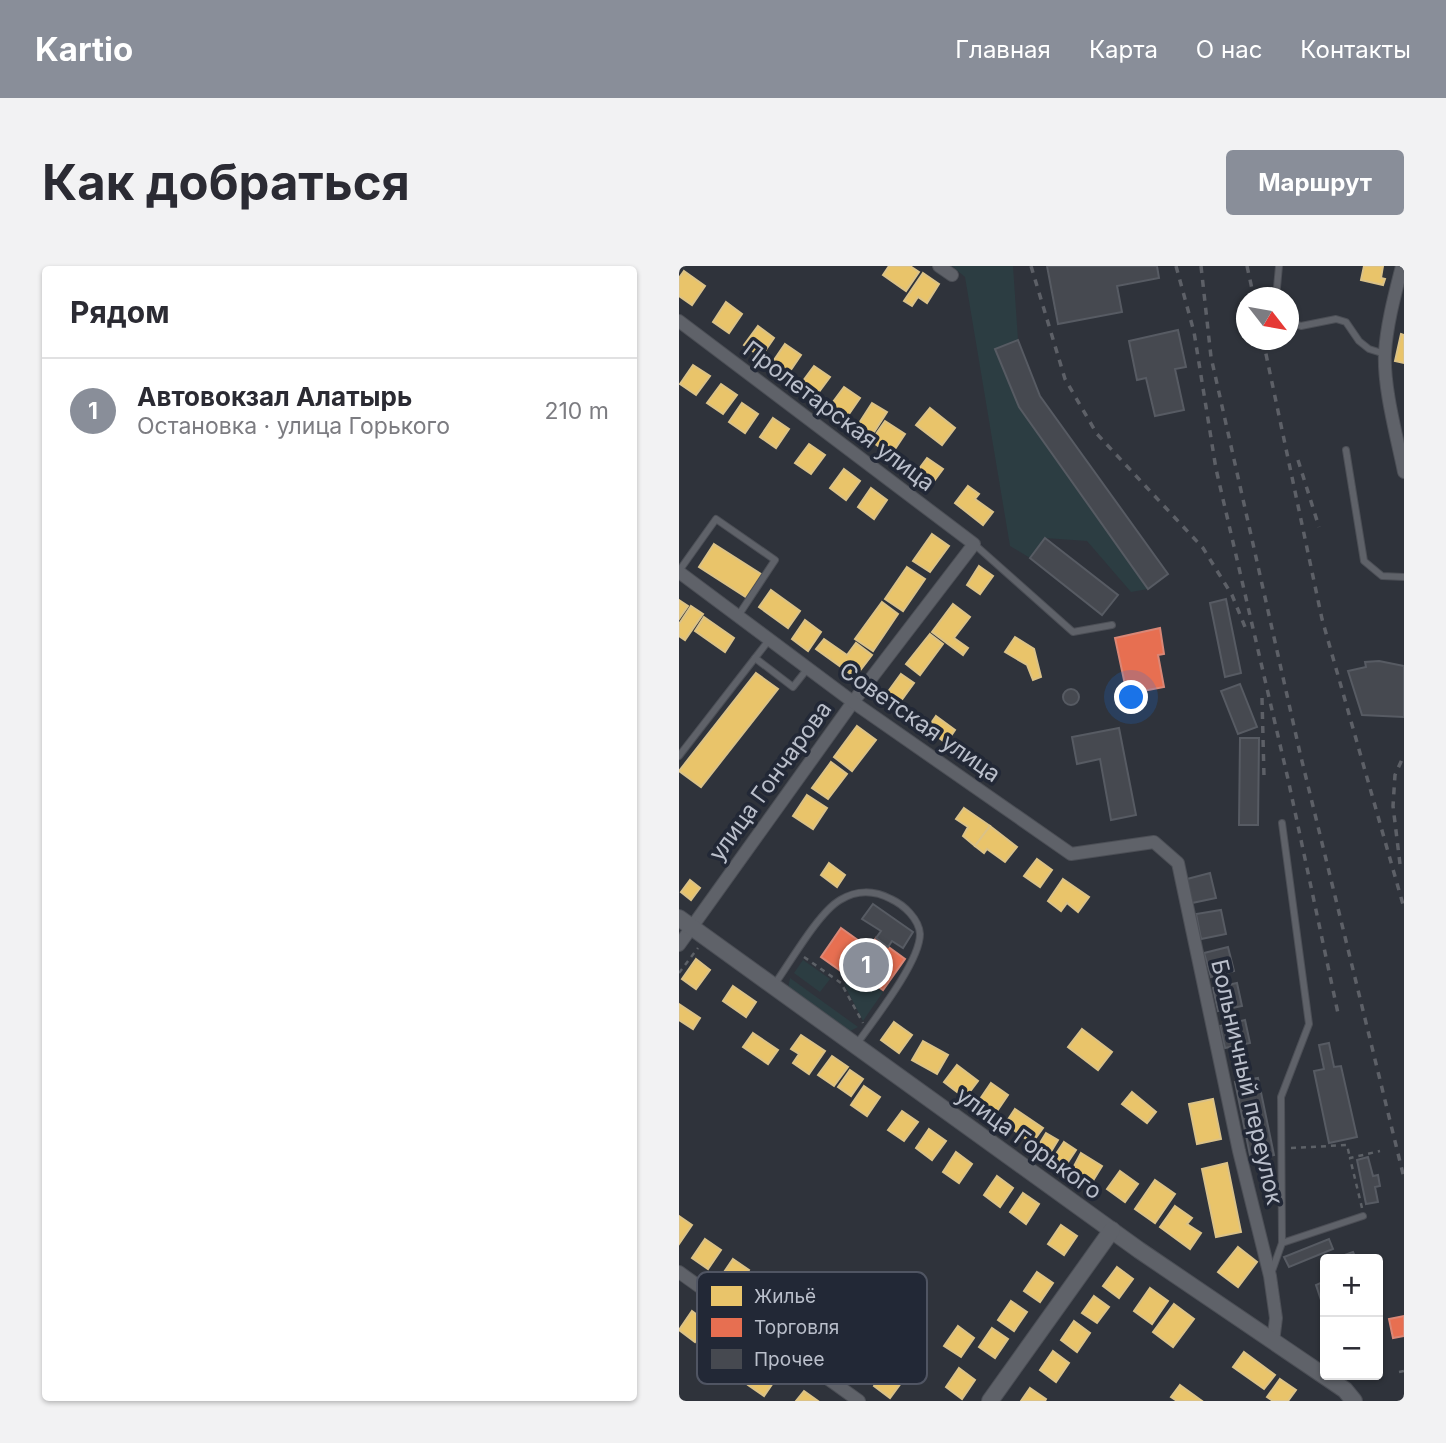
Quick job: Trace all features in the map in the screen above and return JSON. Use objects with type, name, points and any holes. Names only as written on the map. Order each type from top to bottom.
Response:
[{"type":"street","points":[[939,266],[952,275]]},
{"type":"street","points":[[1402,266],[1385,354],[1387,383],[1404,472]]},
{"type":"street","name":"Пролетарская улица","points":[[679,321],[974,544]]},
{"type":"street","name":"улица Гончарова","points":[[679,945],[685,923],[974,544]]},
{"type":"street","name":"Советская улица","points":[[679,571],[853,702],[1071,854],[1154,842]]},
{"type":"street","name":"Больничный переулок","points":[[1154,842],[1178,863],[1239,1151],[1270,1276],[1276,1318],[1273,1342]]},
{"type":"street","name":"улица Горького","points":[[685,923],[1112,1230],[1345,1390],[1355,1401]]},
{"type":"street","points":[[990,1401],[1112,1230]]},
{"type":"street","points":[[679,1272],[697,1285]]},
{"type":"street","points":[[835,1384],[859,1401]]},
{"type":"lane","points":[[1277,287],[1279,266]]},
{"type":"lane","points":[[1299,325],[1336,319],[1346,322],[1359,341],[1369,349],[1385,354]]},
{"type":"lane","points":[[1346,450],[1364,561],[1382,576],[1404,577]]},
{"type":"lane","points":[[679,571],[716,519],[775,560],[738,616]]},
{"type":"lane","points":[[974,544],[1073,632],[1112,625]]},
{"type":"lane","points":[[679,756],[769,639]]},
{"type":"lane","points":[[755,658],[793,687],[808,668]]},
{"type":"lane","points":[[1270,1276],[1282,1243],[1280,1097],[1309,1024],[1282,822]]},
{"type":"lane","points":[[773,986],[824,914],[840,900],[860,892],[876,893],[905,908],[916,921],[920,933],[918,948],[909,967],[856,1045]]},
{"type":"lane","points":[[1282,1243],[1363,1216]]},
{"type":"path","points":[[797,952],[841,983],[862,1022],[869,1027]]},
{"type":"path","points":[[1281,1149],[1347,1145],[1363,1216]]},
{"type":"path","points":[[1350,1158],[1380,1151]]},
{"type":"shaded area","points":[[952,266],[1013,266],[1018,340],[996,349],[1148,589],[1131,592],[1087,541],[1045,538],[1030,558],[1010,546],[965,277]]},
{"type":"shaded area","points":[[803,960],[830,979],[820,992],[794,973]]},
{"type":"shaded area","points":[[858,975],[883,992],[863,1021],[844,984],[847,979],[852,982]]},
{"type":"shaded area","points":[[790,978],[858,1027],[848,1032],[788,988]]},
{"type":"building: Жильё","points":[[889,266],[910,266],[919,272],[906,291],[883,275]]},
{"type":"building: Жильё","points":[[1364,266],[1383,266],[1383,285],[1361,280]]},
{"type":"building: Жильё","points":[[684,271],[705,286],[692,305],[679,296],[679,278]]},
{"type":"building: Жильё","points":[[923,273],[939,284],[927,303],[918,297],[912,306],[904,301]]},
{"type":"building: Жильё","points":[[726,302],[742,314],[729,333],[713,322]]},
{"type":"building: Жильё","points":[[758,326],[774,338],[761,357],[744,345]]},
{"type":"building: Жильё","points":[[1401,334],[1404,335],[1404,363],[1395,361]]},
{"type":"building: Жильё","points":[[785,344],[801,355],[788,374],[772,363]]},
{"type":"building: Жильё","points":[[693,365],[710,376],[696,395],[680,384]]},
{"type":"building: Жильё","points":[[814,366],[830,377],[816,396],[800,385]]},
{"type":"building: Жильё","points":[[721,384],[737,395],[723,414],[707,403]]},
{"type":"building: Жильё","points":[[844,387],[860,398],[847,417],[830,406]]},
{"type":"building: Жильё","points":[[742,403],[758,414],[745,433],[729,422]]},
{"type":"building: Жильё","points":[[872,403],[887,412],[871,437],[856,428]]},
{"type":"building: Жильё","points":[[930,408],[955,428],[942,445],[916,425]]},
{"type":"building: Жильё","points":[[773,418],[789,429],[776,448],[760,437]]},
{"type":"building: Жильё","points":[[885,421],[905,434],[891,455],[871,441]]},
{"type":"building: Жильё","points":[[809,444],[825,455],[811,474],[795,463]]},
{"type":"building: Жильё","points":[[927,458],[943,469],[929,488],[913,477]]},
{"type":"building: Жильё","points":[[844,469],[860,481],[846,500],[830,488]]},
{"type":"building: Жильё","points":[[968,486],[979,494],[975,499],[993,512],[983,525],[955,503]]},
{"type":"building: Жильё","points":[[871,488],[887,500],[874,519],[858,507]]},
{"type":"building: Жильё","points":[[932,534],[949,546],[930,572],[913,561]]},
{"type":"building: Жильё","points":[[714,544],[764,576],[749,599],[699,567]]},
{"type":"building: Жильё","points":[[979,566],[993,576],[980,594],[967,585]]},
{"type":"building: Жильё","points":[[907,567],[925,579],[903,611],[885,599]]},
{"type":"building: Жильё","points":[[771,590],[800,611],[788,628],[759,607]]},
{"type":"building: Жильё","points":[[679,600],[688,606],[679,619]]},
{"type":"building: Жильё","points":[[882,602],[898,614],[873,651],[855,639]]},
{"type":"building: Жильё","points":[[953,604],[970,617],[954,638],[968,648],[963,655],[932,632]]},
{"type":"building: Жильё","points":[[691,606],[703,614],[685,640],[679,636],[679,624]]},
{"type":"building: Жильё","points":[[704,617],[734,638],[725,652],[695,631]]},
{"type":"building: Жильё","points":[[805,620],[821,632],[808,651],[792,639]]},
{"type":"building: Жильё","points":[[930,634],[943,644],[920,675],[906,664]]},
{"type":"building: Жильё","points":[[1015,637],[1034,649],[1041,677],[1033,680],[1027,665],[1005,652]]},
{"type":"building: Жильё","points":[[824,639],[847,655],[856,643],[872,655],[855,677],[816,649]]},
{"type":"building: Жильё","points":[[756,673],[778,689],[701,787],[679,771]]},
{"type":"building: Жильё","points":[[901,674],[914,683],[895,709],[882,700]]},
{"type":"building: Жильё","points":[[936,716],[955,730],[946,743],[927,729]]},
{"type":"building: Жильё","points":[[857,726],[876,740],[852,771],[834,757]]},
{"type":"building: Жильё","points":[[831,762],[847,774],[828,799],[812,788]]},
{"type":"building: Жильё","points":[[807,795],[827,808],[813,829],[793,816]]},
{"type":"building: Жильё","points":[[964,808],[990,826],[975,846],[963,836],[968,827],[956,819]]},
{"type":"building: Жильё","points":[[990,826],[1017,847],[1005,862],[987,849],[984,853],[975,846]]},
{"type":"building: Жильё","points":[[1037,859],[1052,870],[1040,887],[1024,876]]},
{"type":"building: Жильё","points":[[829,863],[845,875],[837,887],[821,875]]},
{"type":"building: Жильё","points":[[1063,879],[1089,897],[1078,912],[1067,903],[1061,911],[1048,901]]},
{"type":"building: Жильё","points":[[690,880],[700,888],[691,900],[681,892]]},
{"type":"building: Жильё","points":[[696,959],[710,970],[696,989],[682,979]]},
{"type":"building: Жильё","points":[[733,986],[756,1002],[746,1017],[723,1001]]},
{"type":"building: Жильё","points":[[679,1004],[700,1018],[693,1029],[679,1020]]},
{"type":"building: Жильё","points":[[894,1022],[912,1035],[899,1053],[881,1040]]},
{"type":"building: Жильё","points":[[1082,1029],[1112,1052],[1098,1070],[1068,1047]]},
{"type":"building: Жильё","points":[[753,1033],[778,1050],[768,1064],[743,1047]]},
{"type":"building: Жильё","points":[[801,1035],[825,1051],[809,1074],[793,1063],[799,1054],[791,1049]]},
{"type":"building: Жильё","points":[[923,1041],[948,1055],[937,1074],[912,1060]]},
{"type":"building: Жильё","points":[[832,1056],[848,1067],[834,1086],[818,1075]]},
{"type":"building: Жильё","points":[[957,1065],[978,1081],[965,1098],[944,1082]]},
{"type":"building: Жильё","points":[[850,1070],[863,1079],[851,1096],[838,1087]]},
{"type":"building: Жильё","points":[[991,1083],[1008,1095],[993,1117],[976,1105]]},
{"type":"building: Жильё","points":[[864,1086],[880,1097],[867,1116],[851,1105]]},
{"type":"building: Жильё","points":[[1132,1092],[1156,1112],[1147,1123],[1122,1104]]},
{"type":"building: Жильё","points":[[1213,1099],[1221,1139],[1197,1144],[1189,1104]]},
{"type":"building: Жильё","points":[[1015,1109],[1043,1128],[1032,1143],[1005,1124]]},
{"type":"building: Жильё","points":[[902,1111],[918,1122],[904,1141],[888,1130]]},
{"type":"building: Жильё","points":[[929,1129],[946,1141],[932,1160],[916,1148]]},
{"type":"building: Жильё","points":[[1046,1133],[1058,1140],[1049,1155],[1037,1148]]},
{"type":"building: Жильё","points":[[1064,1142],[1076,1150],[1066,1165],[1054,1157]]},
{"type":"building: Жильё","points":[[956,1152],[972,1164],[959,1183],[943,1172]]},
{"type":"building: Жильё","points":[[1081,1153],[1102,1166],[1091,1184],[1071,1172]]},
{"type":"building: Жильё","points":[[1227,1163],[1241,1232],[1216,1237],[1202,1169]]},
{"type":"building: Жильё","points":[[1120,1171],[1138,1184],[1125,1202],[1107,1189]]},
{"type":"building: Жильё","points":[[997,1176],[1013,1188],[1000,1207],[984,1195]]},
{"type":"building: Жильё","points":[[1155,1180],[1175,1194],[1155,1223],[1135,1209]]},
{"type":"building: Жильё","points":[[1023,1193],[1039,1204],[1026,1224],[1010,1212]]},
{"type":"building: Жильё","points":[[1175,1206],[1192,1218],[1187,1224],[1201,1233],[1190,1249],[1160,1227]]},
{"type":"building: Жильё","points":[[679,1216],[692,1225],[679,1244]]},
{"type":"building: Жильё","points":[[1061,1225],[1077,1236],[1064,1255],[1048,1244]]},
{"type":"building: Жильё","points":[[705,1239],[721,1250],[708,1269],[692,1258]]},
{"type":"building: Жильё","points":[[1238,1247],[1257,1262],[1238,1287],[1218,1272]]},
{"type":"building: Жильё","points":[[733,1259],[749,1270],[748,1272],[724,1272]]},
{"type":"building: Жильё","points":[[1117,1267],[1133,1279],[1119,1298],[1103,1286]]},
{"type":"building: Жильё","points":[[1037,1272],[1053,1283],[1040,1302],[1024,1291]]},
{"type":"building: Жильё","points":[[1150,1288],[1168,1301],[1152,1324],[1134,1311]]},
{"type":"building: Жильё","points":[[1094,1296],[1109,1307],[1097,1323],[1082,1313]]},
{"type":"building: Жильё","points":[[1011,1301],[1027,1312],[1014,1331],[998,1320]]},
{"type":"building: Жильё","points":[[1174,1304],[1194,1319],[1173,1347],[1153,1332]]},
{"type":"building: Жильё","points":[[692,1311],[697,1315],[695,1342],[679,1330]]},
{"type":"building: Жильё","points":[[1074,1321],[1090,1333],[1077,1352],[1061,1340]]},
{"type":"building: Жильё","points":[[958,1326],[974,1338],[961,1357],[944,1346]]},
{"type":"building: Жильё","points":[[992,1328],[1008,1339],[995,1358],[979,1347]]},
{"type":"building: Жильё","points":[[1053,1351],[1069,1363],[1056,1382],[1040,1370]]},
{"type":"building: Жильё","points":[[1244,1352],[1275,1375],[1264,1389],[1233,1367]]},
{"type":"building: Жильё","points":[[959,1368],[975,1380],[962,1399],[946,1387]]},
{"type":"building: Жильё","points":[[1280,1379],[1296,1390],[1288,1401],[1273,1401],[1267,1397]]},
{"type":"building: Жильё","points":[[749,1384],[772,1384],[764,1396]]},
{"type":"building: Жильё","points":[[875,1384],[900,1384],[890,1398],[874,1386]]},
{"type":"building: Жильё","points":[[1180,1385],[1202,1401],[1177,1401],[1171,1397]]},
{"type":"building: Жильё","points":[[1030,1388],[1046,1399],[1045,1401],[1021,1401]]},
{"type":"building: Жильё","points":[[804,1391],[818,1401],[796,1401]]},
{"type":"building: Торговля","points":[[1160,628],[1164,654],[1158,655],[1164,687],[1127,694],[1115,638]]},
{"type":"building: Торговля","points":[[841,928],[869,948],[876,938],[905,959],[883,990],[857,972],[852,979],[821,957]]},
{"type":"building: Торговля","points":[[1404,1316],[1404,1336],[1393,1338],[1389,1319]]},
{"type":"building: Прочее","points":[[1047,266],[1157,266],[1159,278],[1117,286],[1122,312],[1058,324]]},
{"type":"building: Прочее","points":[[1178,330],[1186,367],[1175,369],[1184,410],[1155,416],[1146,378],[1137,380],[1129,341]]},
{"type":"building: Прочее","points":[[1018,340],[1040,396],[1168,574],[1148,589],[1019,407],[995,349]]},
{"type":"building: Прочее","points":[[1045,538],[1118,595],[1102,615],[1030,558]]},
{"type":"building: Прочее","points":[[1226,599],[1241,673],[1225,677],[1210,603]]},
{"type":"building: Прочее","points":[[1379,661],[1404,666],[1404,717],[1362,715],[1348,671],[1366,667],[1365,662]]},
{"type":"building: Прочее","points":[[1240,684],[1257,727],[1238,734],[1221,691]]},
{"type":"building: Прочее","points":[[1071,689],[1079,697],[1071,705],[1063,697]]},
{"type":"building: Прочее","points":[[1119,728],[1136,815],[1111,820],[1100,759],[1077,764],[1072,737]]},
{"type":"building: Прочее","points":[[1240,738],[1259,738],[1258,825],[1239,825]]},
{"type":"building: Прочее","points":[[1210,873],[1216,898],[1192,903],[1187,879]]},
{"type":"building: Прочее","points":[[873,904],[913,932],[903,948],[892,941],[888,947],[876,938],[881,931],[862,919]]},
{"type":"building: Прочее","points":[[1221,910],[1226,934],[1201,939],[1196,914]]},
{"type":"building: Прочее","points":[[1228,947],[1234,971],[1211,977],[1204,953]]},
{"type":"building: Прочее","points":[[1237,983],[1242,1006],[1218,1011],[1213,988]]},
{"type":"building: Прочее","points":[[1245,1020],[1250,1043],[1225,1048],[1220,1026]]},
{"type":"building: Прочее","points":[[1329,1043],[1334,1067],[1341,1066],[1357,1137],[1329,1143],[1314,1071],[1324,1069],[1319,1045]]},
{"type":"building: Прочее","points":[[1258,1078],[1274,1155],[1251,1160],[1235,1082]]},
{"type":"building: Прочее","points":[[1368,1157],[1373,1176],[1378,1175],[1380,1186],[1375,1187],[1378,1202],[1366,1204],[1357,1160]]},
{"type":"building: Прочее","points":[[1329,1239],[1333,1249],[1289,1267],[1284,1257]]},
{"type":"railway","points":[[1031,266],[1065,379],[1097,434],[1203,548],[1232,595],[1245,627]]},
{"type":"railway","points":[[1176,266],[1194,332],[1216,469],[1288,779],[1339,1018]]},
{"type":"railway","points":[[1201,266],[1211,357],[1300,753],[1404,1178]]},
{"type":"railway","points":[[1247,266],[1252,287]]},
{"type":"railway","points":[[1265,350],[1322,619],[1404,908]]},
{"type":"railway","points":[[1298,460],[1319,527]]},
{"type":"railway","points":[[1262,698],[1264,777]]},
{"type":"railway","points":[[1400,864],[1393,806],[1395,775],[1404,755]]},
{"type":"place","name":"Автовокзал Алатырь","points":[[866,965]]}]
